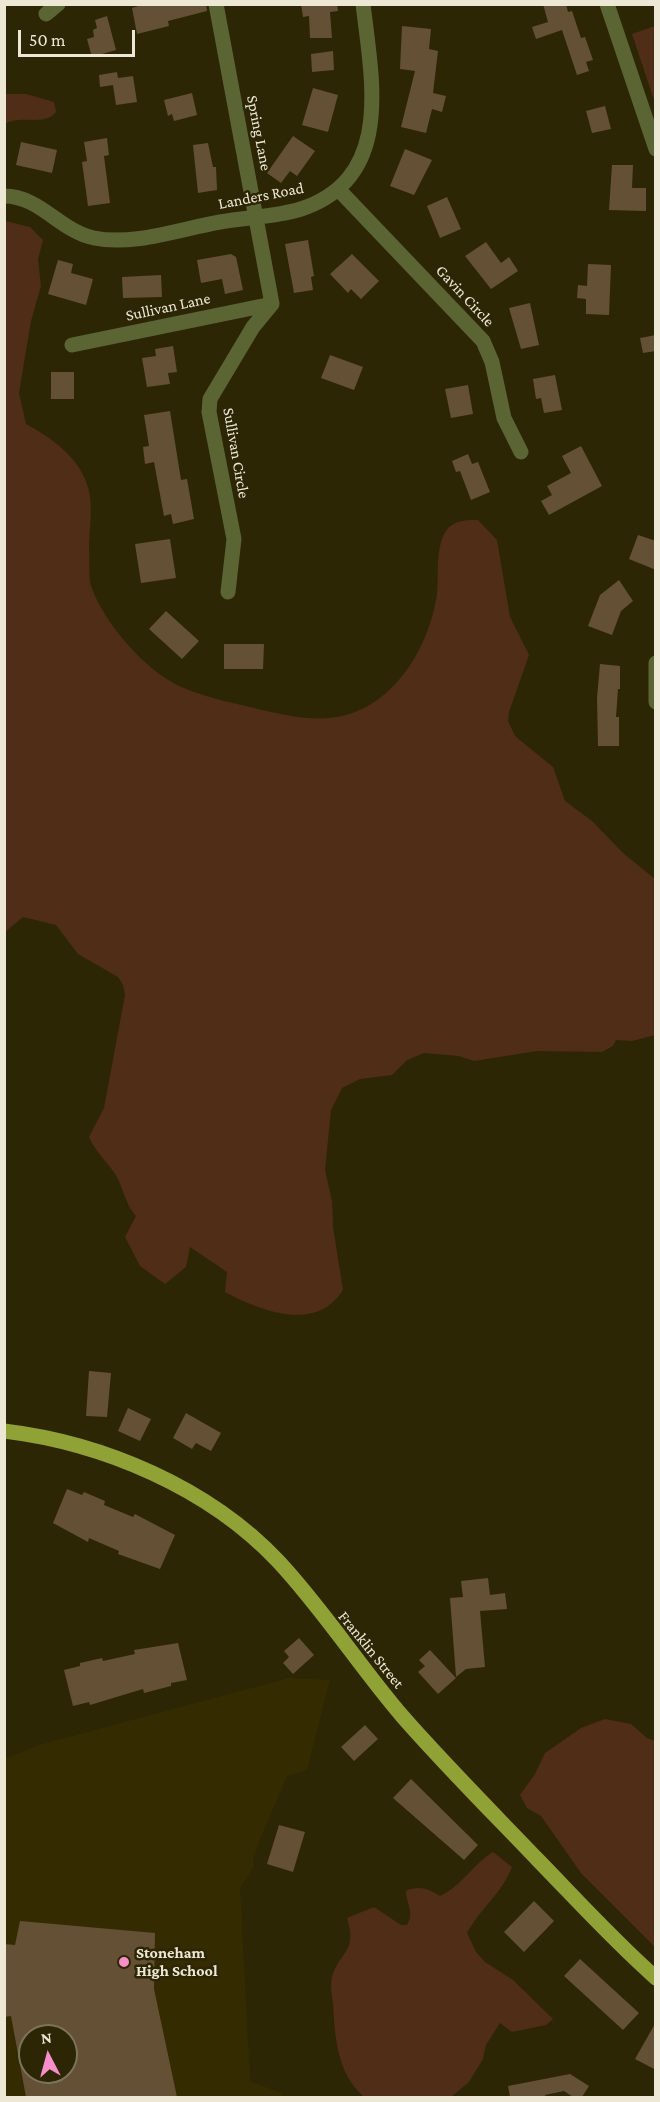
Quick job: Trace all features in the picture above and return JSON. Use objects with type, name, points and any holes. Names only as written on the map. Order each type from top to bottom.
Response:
[{"type":"main road","name":"Franklin Street","points":[[4,1431],[68,1443],[133,1466],[207,1502],[250,1535],[297,1583],[367,1674],[447,1767],[656,1978]]},
{"type":"street","name":"Spring Lane","points":[[216,4],[272,304]]},
{"type":"street","name":"Landers Road","points":[[4,196],[36,205],[78,234],[114,240],[298,210],[327,198],[339,190],[359,164],[369,134],[370,90],[363,4]]},
{"type":"street","points":[[608,4],[656,149]]},
{"type":"street","name":"Gavin Circle","points":[[339,190],[483,341],[492,362],[504,418],[521,452]]},
{"type":"street","name":"Sullivan Lane","points":[[72,345],[272,304]]},
{"type":"street","name":"Sullivan Circle","points":[[228,592],[234,543],[209,412],[210,399],[253,327],[272,304]]},
{"type":"street","points":[[656,663],[656,702]]},
{"type":"shaded area","points":[[656,26],[655,103],[632,34]]},
{"type":"shaded area","points":[[5,94],[26,94],[54,102],[56,112],[45,119],[18,120],[5,124]]},
{"type":"shaded area","points":[[5,221],[30,227],[43,240],[38,259],[41,286],[31,321],[19,393],[26,424],[56,443],[80,469],[89,491],[91,505],[89,550],[91,586],[105,615],[139,657],[179,686],[220,700],[304,718],[329,718],[351,713],[371,704],[388,691],[416,656],[433,615],[437,594],[440,545],[446,531],[460,521],[478,520],[497,540],[510,617],[529,655],[509,712],[508,721],[515,736],[553,767],[565,801],[592,821],[623,853],[655,879],[655,1035],[632,1041],[616,1040],[613,1046],[602,1052],[537,1051],[474,1061],[459,1056],[424,1053],[407,1060],[392,1075],[360,1079],[342,1088],[331,1110],[325,1170],[332,1201],[333,1227],[343,1290],[332,1303],[318,1311],[303,1315],[271,1311],[225,1292],[227,1272],[190,1247],[186,1267],[165,1284],[140,1266],[125,1237],[136,1216],[127,1203],[117,1177],[89,1137],[104,1108],[125,995],[123,985],[118,977],[78,954],[56,925],[23,917],[5,932]]},
{"type":"shaded area","name":"Stoneham High School","points":[[289,1678],[330,1680],[307,1770],[287,1776],[253,1856],[253,1868],[240,1888],[250,2081],[281,2093],[283,2097],[5,2098],[5,1759],[39,1745]]},
{"type":"shaded area","points":[[605,1719],[631,1724],[647,1738],[655,1741],[655,1947],[581,1873],[541,1816],[527,1808],[520,1795],[535,1774],[545,1753],[581,1728]]},
{"type":"shaded area","points":[[493,1852],[512,1867],[503,1885],[467,1933],[476,1952],[485,1962],[513,1980],[553,2019],[546,2025],[512,2032],[500,2023],[486,2045],[483,2059],[469,2082],[451,2097],[364,2097],[348,2077],[339,2054],[331,1990],[335,1968],[349,1945],[350,1929],[347,1918],[374,1907],[401,1925],[407,1925],[410,1912],[406,1891],[415,1888],[424,1889],[440,1896],[455,1887]]},
{"type":"building","points":[[145,4],[206,4],[207,11],[168,21],[169,26],[137,34],[132,8]]},
{"type":"building","points":[[301,4],[337,4],[338,11],[330,12],[332,38],[310,38],[309,16],[303,17]]},
{"type":"building","points":[[543,4],[566,4],[568,12],[572,11],[581,38],[585,37],[593,60],[586,62],[589,71],[577,75],[562,30],[536,39],[532,27],[548,22]]},
{"type":"building","points":[[107,16],[116,50],[92,57],[87,39],[94,37],[93,30],[97,28],[95,20]]},
{"type":"building","points":[[402,26],[431,29],[429,49],[438,51],[433,93],[446,96],[442,112],[432,109],[426,133],[401,127],[415,71],[400,69]]},
{"type":"building","points":[[333,51],[334,70],[312,72],[311,54]]},
{"type":"building","points":[[117,72],[118,78],[133,76],[137,102],[116,105],[113,85],[100,87],[99,75]]},
{"type":"building","points":[[313,88],[338,95],[328,132],[302,125]]},
{"type":"building","points":[[192,93],[197,115],[174,121],[172,114],[168,116],[164,100]]},
{"type":"building","points":[[605,106],[611,129],[592,133],[586,111]]},
{"type":"building","points":[[293,136],[315,151],[297,176],[290,171],[281,183],[267,173]]},
{"type":"building","points":[[107,138],[109,155],[104,156],[110,203],[88,206],[82,162],[87,161],[84,142]]},
{"type":"building","points":[[21,142],[57,150],[52,173],[16,165]]},
{"type":"building","points":[[208,143],[213,167],[216,167],[217,190],[198,193],[193,145]]},
{"type":"building","points":[[405,149],[432,160],[414,195],[390,186]]},
{"type":"building","points":[[612,165],[633,165],[632,188],[646,188],[646,211],[609,210]]},
{"type":"building","points":[[447,197],[461,229],[440,238],[427,206]]},
{"type":"building","points":[[308,240],[314,276],[311,277],[313,290],[294,293],[285,244]]},
{"type":"building","points":[[486,242],[501,263],[509,257],[518,271],[491,289],[465,256]]},
{"type":"building","points":[[231,254],[236,257],[243,290],[225,294],[222,279],[201,283],[197,260]]},
{"type":"building","points":[[352,254],[379,281],[361,299],[351,289],[348,293],[330,274]]},
{"type":"building","points":[[58,260],[73,264],[71,273],[93,279],[86,305],[48,294]]},
{"type":"building","points":[[588,264],[611,265],[609,315],[586,314],[586,299],[577,298],[578,285],[587,286]]},
{"type":"building","points":[[161,275],[162,297],[123,298],[122,277]]},
{"type":"building","points":[[530,303],[539,345],[521,349],[509,308]]},
{"type":"building","points":[[656,335],[656,351],[643,353],[640,338]]},
{"type":"building","points":[[173,346],[177,372],[168,373],[170,384],[147,387],[142,358],[156,356],[155,349]]},
{"type":"building","points":[[330,355],[363,367],[354,390],[321,378]]},
{"type":"building","points":[[51,372],[74,372],[74,399],[51,399]]},
{"type":"building","points":[[555,375],[562,410],[544,413],[541,398],[536,399],[533,379]]},
{"type":"building","points":[[468,385],[473,414],[451,418],[445,389]]},
{"type":"building","points":[[170,411],[181,480],[187,479],[194,519],[173,524],[171,514],[164,516],[154,462],[145,464],[143,447],[149,446],[144,415]]},
{"type":"building","points":[[581,446],[602,486],[549,515],[541,501],[552,495],[547,486],[571,473],[562,456]]},
{"type":"building","points":[[468,454],[472,464],[478,462],[490,492],[471,500],[460,471],[456,472],[452,461]]},
{"type":"building","points":[[638,535],[656,541],[656,570],[629,559]]},
{"type":"building","points":[[170,539],[176,578],[141,583],[135,544]]},
{"type":"building","points":[[619,580],[633,601],[621,611],[612,635],[588,626],[600,595]]},
{"type":"building","points":[[166,611],[199,641],[182,659],[149,629]]},
{"type":"building","points":[[224,644],[264,644],[263,669],[224,669]]},
{"type":"building","points":[[600,664],[620,666],[616,717],[619,717],[619,746],[598,746],[597,698]]},
{"type":"building","points":[[89,1371],[111,1373],[107,1417],[86,1416]]},
{"type":"building","points":[[128,1408],[151,1419],[140,1441],[118,1431]]},
{"type":"building","points":[[186,1413],[221,1433],[211,1451],[196,1443],[192,1449],[173,1438]]},
{"type":"building","points":[[67,1489],[82,1495],[84,1492],[105,1501],[104,1505],[133,1517],[135,1514],[175,1535],[160,1569],[118,1554],[119,1551],[89,1538],[88,1542],[53,1523]]},
{"type":"building","points":[[488,1578],[490,1595],[505,1593],[507,1609],[480,1611],[485,1667],[466,1669],[456,1677],[450,1598],[463,1597],[461,1581]]},
{"type":"building","points":[[299,1638],[314,1655],[293,1674],[283,1663],[289,1657],[284,1651]]},
{"type":"building","points":[[178,1643],[187,1680],[144,1693],[143,1689],[90,1705],[89,1702],[73,1706],[64,1670],[80,1666],[80,1663],[102,1658],[103,1661],[135,1654],[134,1650]]},
{"type":"building","points":[[430,1650],[456,1678],[438,1694],[418,1672],[425,1666],[419,1660]]},
{"type":"building","points":[[365,1725],[378,1739],[354,1761],[341,1747]]},
{"type":"building","points":[[411,1779],[478,1845],[464,1860],[393,1798]]},
{"type":"building","points":[[279,1825],[305,1832],[293,1872],[267,1864]]},
{"type":"building","points":[[534,1901],[554,1921],[524,1952],[504,1932]]},
{"type":"building","points":[[20,1921],[155,1933],[154,1989],[177,2097],[26,2097],[24,2084],[78,2084],[78,2024],[18,2024],[18,2054],[11,2016],[4,2017],[4,1944],[15,1945]]},
{"type":"building","points":[[580,1959],[639,2013],[623,2030],[564,1976]]},
{"type":"building","points":[[656,2022],[656,2070],[635,2059]]},
{"type":"building","points":[[570,2074],[589,2086],[582,2097],[573,2097],[564,2091],[545,2095],[546,2097],[510,2097],[508,2086]]},
{"type":"place","name":"Stoneham High School","points":[[124,1962]]}]
